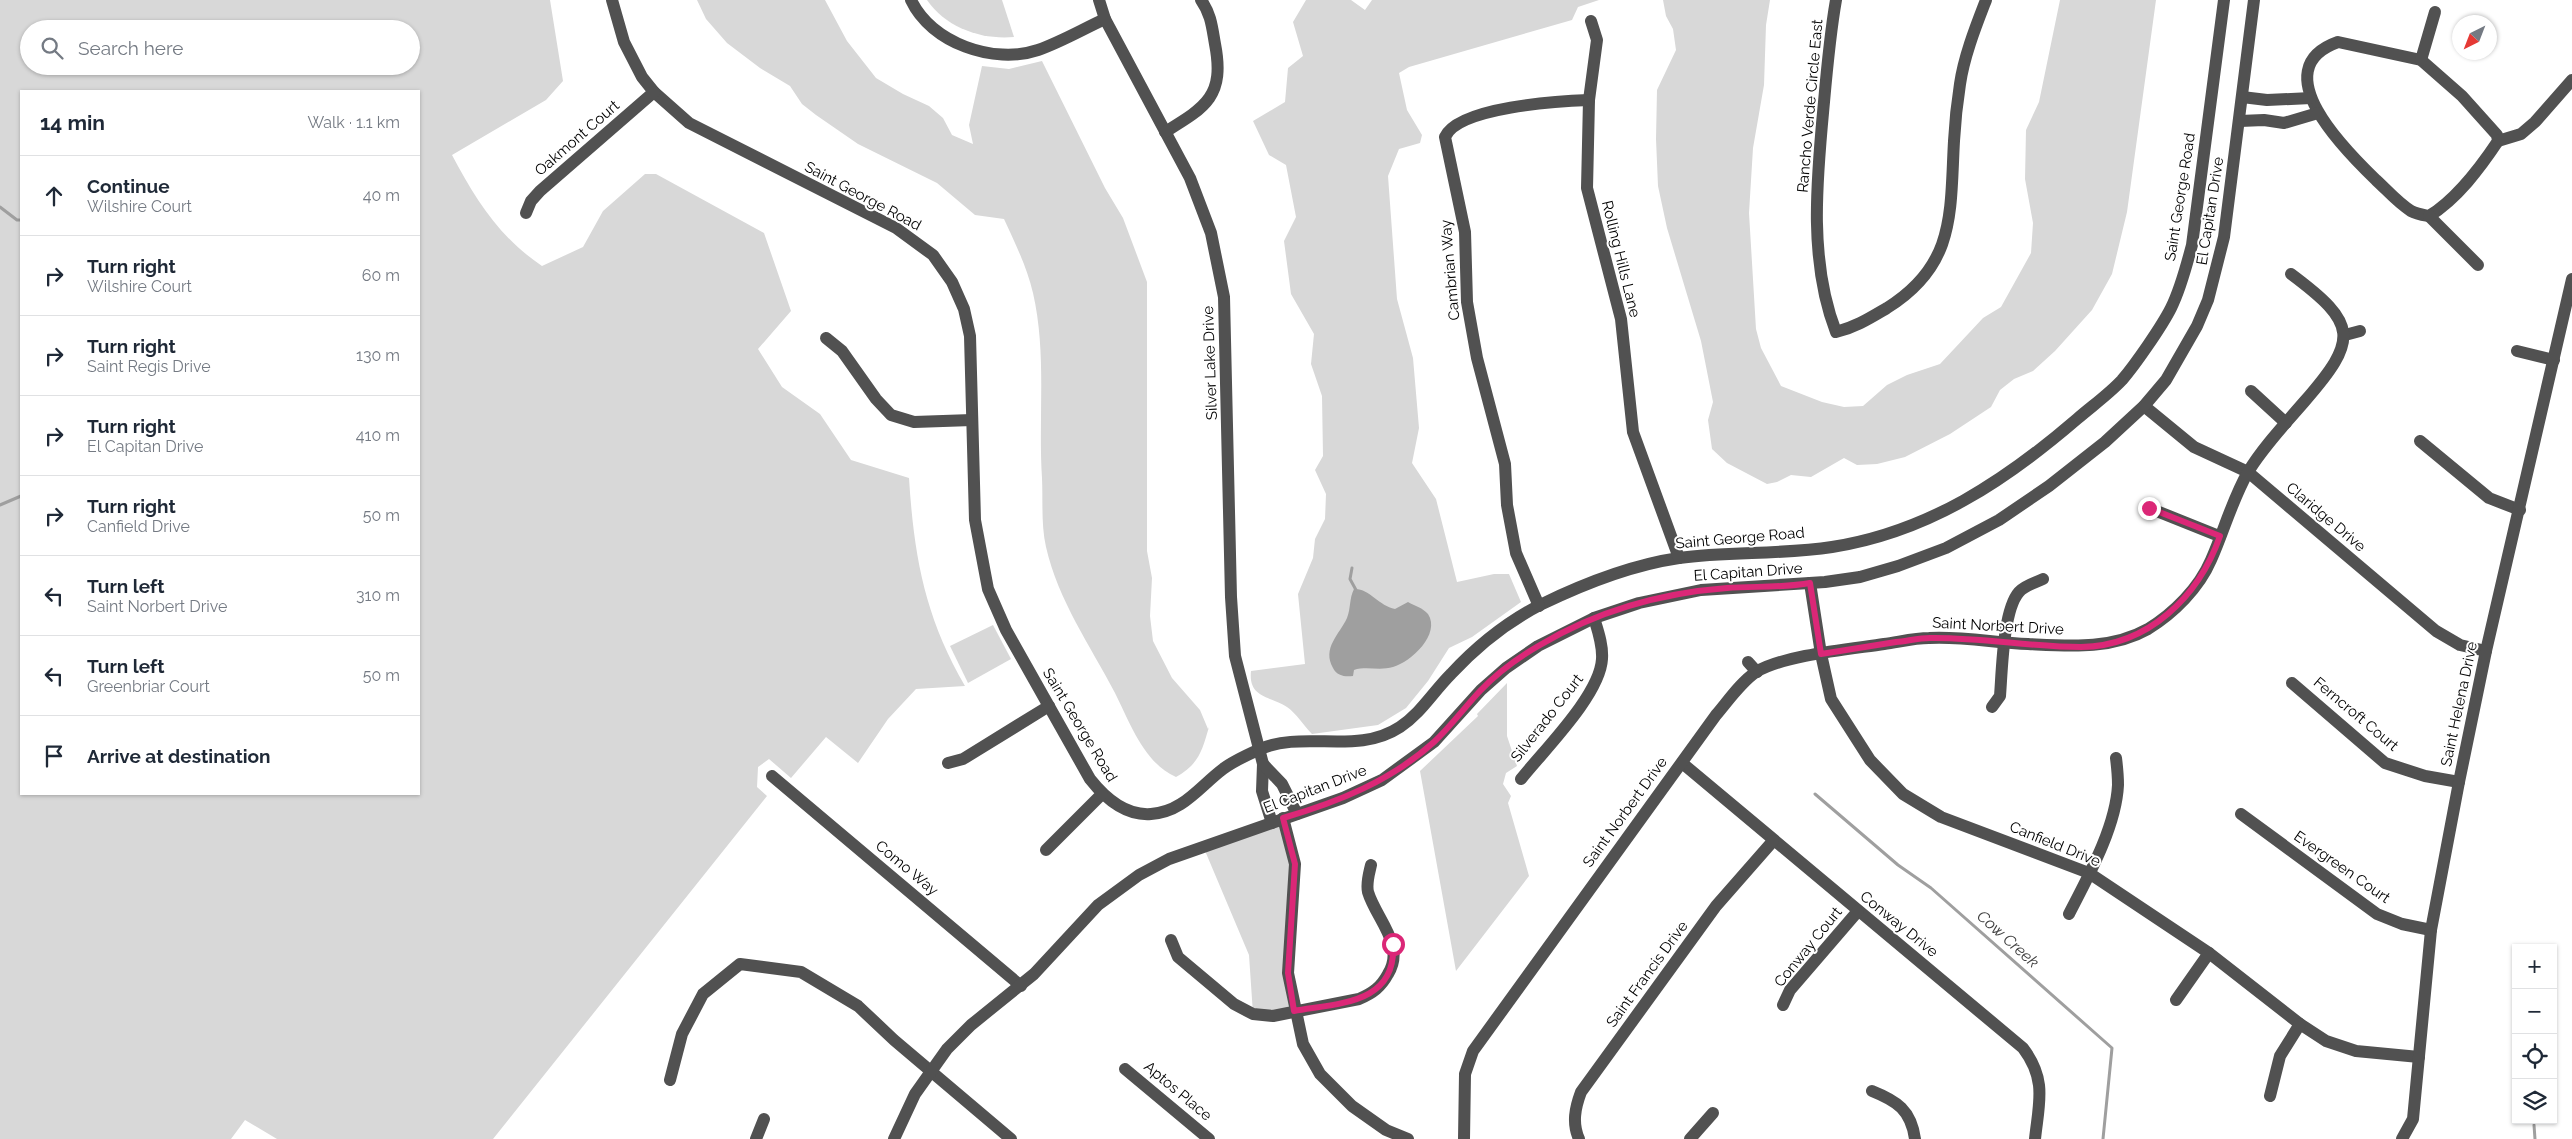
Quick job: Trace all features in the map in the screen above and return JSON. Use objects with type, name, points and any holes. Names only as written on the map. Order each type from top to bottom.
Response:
[{"type":"street","name":"Saint George Road","points":[[612,0],[627,50],[654,92],[689,123],[896,228],[933,255],[952,282],[968,324],[971,355],[975,520],[982,569],[988,589],[1006,630],[1090,779],[1102,794],[1122,808],[1138,813],[1151,814],[1166,811],[1188,801],[1226,766],[1259,750],[1302,741],[1376,740],[1399,728],[1416,715],[1449,675],[1503,628],[1539,606],[1627,570],[1679,558],[1833,547],[1897,531],[1979,494],[2023,464],[2122,380],[2170,311],[2184,278],[2192,245],[2224,0]]},
{"type":"street","points":[[911,0],[934,28],[952,40],[973,50],[994,54],[1014,54],[1037,50],[1105,19]]},
{"type":"street","name":"Silver Lake Drive","points":[[1099,0],[1105,19],[1190,178],[1211,233],[1224,297],[1231,597],[1235,656],[1263,764]]},
{"type":"street","points":[[1165,132],[1199,112],[1210,99],[1217,82],[1218,61],[1210,12],[1201,0]]},
{"type":"street","name":"Rancho Verde Circle East","points":[[1836,0],[1819,154],[1818,236],[1821,278],[1836,332],[1856,327],[1907,295],[1929,271],[1946,238],[1952,202],[1954,139],[1960,81],[1986,0]]},
{"type":"street","name":"El Capitan Drive","points":[[894,1139],[915,1094],[947,1049],[971,1025],[1021,986],[1098,905],[1139,875],[1169,859],[1363,790],[1400,768],[1434,742],[1481,690],[1506,668],[1538,646],[1594,618],[1639,603],[1700,590],[1810,583],[1860,577],[1898,566],[1946,548],[1998,520],[2076,465],[2144,406],[2166,380],[2197,326],[2208,300],[2224,237],[2254,0]]},
{"type":"street","points":[[2421,60],[2435,12]]},
{"type":"street","name":"Rolling Hills Lane","points":[[1591,21],[1596,40],[1589,100],[1586,188],[1621,319],[1633,432],[1679,558]]},
{"type":"street","points":[[2478,265],[2429,216],[2412,211],[2395,198],[2345,150],[2318,112],[2311,98],[2308,75],[2310,64],[2321,50],[2338,42],[2421,60],[2462,96],[2493,127],[2498,141]]},
{"type":"street","points":[[2429,216],[2442,208],[2486,160],[2498,141],[2521,134],[2572,80]]},
{"type":"street","name":"Oakmont Court","points":[[526,212],[531,201],[540,192],[654,92]]},
{"type":"street","points":[[2242,97],[2267,100],[2311,98]]},
{"type":"street","name":"Cambrian Way","points":[[1539,606],[1516,553],[1507,505],[1506,464],[1476,358],[1467,302],[1465,232],[1446,137],[1449,129],[1458,123],[1508,108],[1550,101],[1589,100]]},
{"type":"street","points":[[2240,121],[2264,120],[2284,123],[2318,112]]},
{"type":"street","points":[[2291,274],[2320,296],[2338,317],[2345,335],[2360,331]]},
{"type":"street","name":"Saint Helena Drive","points":[[2402,1139],[2413,1119],[2431,930],[2459,782],[2486,651],[2572,279]]},
{"type":"street","name":"Saint Norbert Drive","points":[[1464,1139],[1465,1074],[1473,1051],[1716,715],[1757,672],[1821,654],[1929,638],[2083,647],[2122,640],[2147,629],[2175,609],[2197,584],[2211,561],[2248,472],[2286,423],[2327,376],[2342,352],[2345,335]]},
{"type":"street","points":[[826,338],[842,351],[876,399],[891,415],[914,422],[972,420]]},
{"type":"street","points":[[2517,351],[2554,360]]},
{"type":"street","points":[[2251,390],[2286,423]]},
{"type":"street","name":"Claridge Drive","points":[[2144,406],[2194,447],[2248,472],[2436,631],[2460,645],[2486,651]]},
{"type":"street","points":[[2420,441],[2489,498],[2520,510]]},
{"type":"street","points":[[2149,508],[2220,536]]},
{"type":"street","points":[[1992,707],[2000,696],[2010,608],[2019,592],[2028,585],[2043,579]]},
{"type":"street","name":"Canfield Drive","points":[[1810,583],[1821,654],[1831,699],[1870,760],[1903,794],[1941,818],[2089,873],[2209,953],[2300,1024],[2326,1041],[2356,1050],[2419,1057]]},
{"type":"street","name":"Silverado Court","points":[[1521,779],[1591,693],[1599,676],[1602,658],[1601,638],[1594,618]]},
{"type":"street","points":[[1748,662],[1757,672]]},
{"type":"street","name":"Ferncroft Court","points":[[2292,682],[2385,763],[2425,776],[2459,782]]},
{"type":"street","points":[[948,763],[963,759],[1049,706]]},
{"type":"street","points":[[2068,914],[2089,873],[2109,827],[2118,786],[2116,758]]},
{"type":"street","name":"Conway Drive","points":[[1682,763],[2023,1048],[2035,1063],[2040,1082],[2035,1139]]},
{"type":"street","points":[[1263,764],[1282,784],[1297,814]]},
{"type":"street","points":[[1263,764],[1262,791],[1295,864],[1288,973],[1294,1011],[1303,1044],[1320,1074],[1352,1106],[1386,1130],[1408,1139]]},
{"type":"street","name":"Como Way","points":[[772,776],[1021,986]]},
{"type":"street","points":[[1046,850],[1102,794]]},
{"type":"street","name":"Evergreen Court","points":[[2241,814],[2377,914],[2402,924],[2431,930]]},
{"type":"street","name":"Saint Francis Drive","points":[[1579,1139],[1575,1122],[1576,1105],[1581,1092],[1716,906],[1774,841]]},
{"type":"street","points":[[1171,940],[1178,957],[1234,1004],[1253,1014],[1273,1016],[1359,998],[1373,993],[1383,984],[1391,970],[1394,957],[1393,944],[1368,891],[1368,879],[1372,865]]},
{"type":"street","name":"Conway Court","points":[[1783,1005],[1790,990],[1858,911]]},
{"type":"street","points":[[2176,1000],[2209,953]]},
{"type":"street","points":[[670,1080],[682,1034],[703,994],[740,964],[801,972],[858,1006],[930,1071],[1011,1139]]},
{"type":"street","points":[[2270,1096],[2280,1056],[2300,1024]]},
{"type":"street","name":"Aptos Place","points":[[1125,1069],[1209,1139]]},
{"type":"street","points":[[1872,1091],[1894,1100],[1906,1112],[1914,1129],[1914,1139]]},
{"type":"street","points":[[1690,1139],[1713,1113]]},
{"type":"street","points":[[756,1139],[764,1119]]},
{"type":"street","points":[[1454,1139],[1464,1139]]},
{"type":"shaded area","points":[[0,0],[550,0],[563,81],[546,100],[452,155],[470,187],[501,230],[513,243],[542,266],[583,247],[603,211],[645,174],[656,174],[764,233],[791,311],[758,349],[782,387],[820,414],[851,460],[909,478],[914,534],[924,586],[940,636],[965,686],[916,689],[888,719],[858,763],[826,737],[791,778],[769,759],[758,767],[757,787],[767,796],[493,1139],[277,1139],[245,1120],[231,1139],[0,1139]]},
{"type":"shaded area","points":[[697,0],[825,0],[847,41],[876,78],[903,94],[929,106],[943,118],[952,135],[973,144],[969,125],[982,66],[1009,69],[1042,61],[1105,188],[1123,218],[1147,282],[1147,551],[1152,578],[1150,616],[1153,641],[1172,678],[1200,710],[1208,729],[1209,727],[1195,762],[1176,777],[1165,771],[1155,762],[1139,741],[1076,622],[1051,567],[1044,539],[1041,455],[1041,362],[1037,316],[1027,274],[1004,219],[975,215],[937,183],[858,144],[816,115],[802,104],[790,86],[760,68],[727,43],[706,19]]},
{"type":"shaded area","points":[[927,0],[1002,0],[1014,37],[977,34],[954,25],[935,10]]},
{"type":"shaded area","points":[[1306,0],[1351,0],[1365,10],[1372,0],[1599,0],[1578,7],[1572,20],[1409,67],[1399,73],[1407,110],[1422,135],[1420,143],[1399,149],[1388,176],[1397,299],[1413,358],[1419,428],[1412,463],[1436,499],[1457,582],[1494,574],[1509,574],[1521,602],[1472,637],[1449,648],[1428,681],[1406,708],[1378,725],[1312,734],[1287,707],[1257,691],[1251,680],[1251,671],[1305,664],[1298,594],[1313,558],[1315,539],[1325,519],[1326,494],[1315,470],[1323,456],[1322,396],[1311,364],[1314,334],[1291,294],[1284,241],[1296,217],[1286,165],[1269,155],[1253,121],[1285,102],[1288,68],[1303,56],[1293,22]]},
{"type":"shaded area","points":[[1663,0],[1770,0],[1766,25],[1764,85],[1753,148],[1749,213],[1756,329],[1761,348],[1781,386],[1822,402],[1844,407],[1863,406],[1887,385],[1907,375],[1940,364],[1983,318],[2001,307],[2031,253],[2033,223],[2025,179],[2026,130],[2039,102],[2060,0],[2156,0],[2127,212],[2112,274],[2092,310],[2055,351],[2033,371],[2014,379],[2000,390],[1991,407],[1950,434],[1905,457],[1877,464],[1857,465],[1844,458],[1811,477],[1791,475],[1777,482],[1767,484],[1727,463],[1712,449],[1708,420],[1713,402],[1701,341],[1667,228],[1658,186],[1656,139],[1657,90],[1676,50],[1673,29],[1666,16]]},
{"type":"shaded area","points":[[1354,589],[1364,591],[1389,607],[1395,609],[1408,602],[1428,614],[1431,630],[1422,646],[1408,659],[1393,667],[1354,670],[1353,676],[1337,673],[1330,661],[1330,648],[1347,618]]},
{"type":"shaded area","points":[[993,625],[1011,659],[968,683],[950,646]]},
{"type":"shaded area","points":[[1507,683],[1507,736],[1517,766],[1506,773],[1503,784],[1511,796],[1508,803],[1529,876],[1456,971],[1420,771],[1478,716],[1477,714]]},
{"type":"shaded area","points":[[1283,818],[1295,864],[1288,973],[1294,1011],[1253,1014],[1249,955],[1203,846]]},
{"type":"waterway","points":[[0,207],[17,220],[20,220]]},
{"type":"waterway","points":[[0,505],[20,496]]},
{"type":"waterway","points":[[1352,568],[1350,579],[1356,590]]},
{"type":"waterway","name":"Cow Creek","points":[[1815,794],[1898,865],[1931,888],[2112,1048],[2103,1139]]},
{"type":"waterway","points":[[2534,1125],[2535,1139]]},
{"type":"route","points":[[1393,944],[1394,957],[1391,970],[1383,984],[1373,993],[1359,998],[1294,1011],[1288,973],[1295,864],[1283,818],[1363,790],[1418,756],[1447,729],[1481,690],[1506,668],[1538,646],[1594,618],[1639,603],[1700,590],[1810,583],[1821,654],[1929,638],[2083,647],[2122,640],[2147,629],[2175,609],[2197,584],[2211,561],[2220,536],[2149,508]]}]
